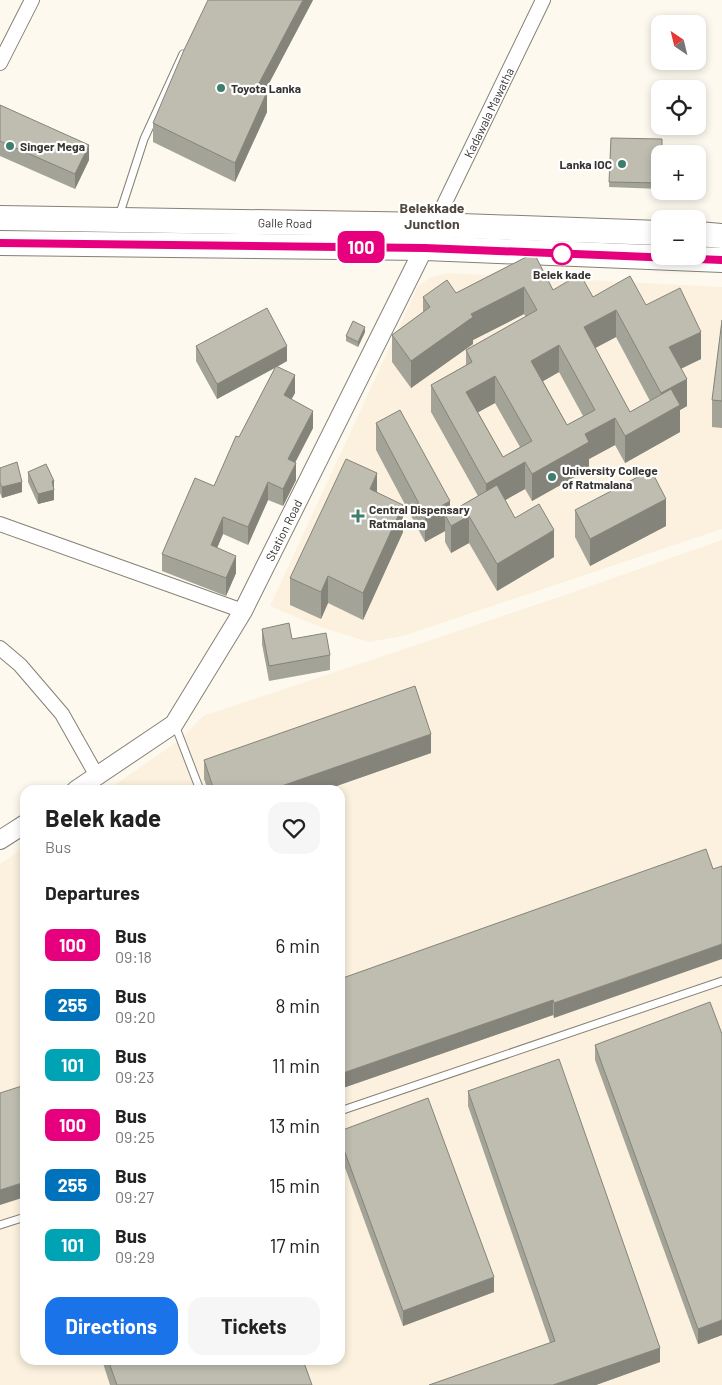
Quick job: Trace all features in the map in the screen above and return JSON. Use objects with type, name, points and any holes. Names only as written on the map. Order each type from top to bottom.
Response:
[{"type":"highway","name":"Galle Road","points":[[0,218],[434,225],[651,233]]},
{"type":"highway","points":[[706,235],[722,236]]},
{"type":"highway","name":"Galle Road","points":[[0,243],[425,248],[722,260]]},
{"type":"street","points":[[0,63],[32,0]]},
{"type":"street","name":"Kadawala Mawatha","points":[[434,225],[543,0]]},
{"type":"street","name":"Station Road","points":[[84,785],[174,724],[243,611],[425,248],[434,225]]},
{"type":"street","points":[[0,524],[243,611]]},
{"type":"street","points":[[0,648],[20,665],[62,714],[97,776]]},
{"type":"street","points":[[0,840],[20,827]]},
{"type":"lane","points":[[117,221],[144,140],[187,44]]},
{"type":"lane","points":[[174,724],[198,785]]},
{"type":"lane","points":[[345,1109],[722,981]]},
{"type":"lane","points":[[0,1225],[20,1219]]},
{"type":"shaded area","name":"University College of Ratmalana","points":[[447,273],[722,287],[722,529],[403,636],[369,642],[320,627],[270,606],[418,286],[431,277]]},
{"type":"shaded area","points":[[722,540],[722,1385],[0,1385],[0,864],[20,850],[20,1365],[345,1365],[345,785],[114,785],[181,739],[203,716],[559,597]]},
{"type":"building","name":"Toyota Lanka","points":[[208,0],[303,0],[257,87],[267,92],[235,163],[153,123]]},
{"type":"building","points":[[0,105],[89,145],[75,174],[0,141]]},
{"type":"building","points":[[611,138],[662,139],[662,145],[651,145],[651,183],[609,182]]},
{"type":"building","points":[[534,253],[553,290],[580,274],[593,297],[630,276],[646,305],[680,288],[701,332],[669,347],[687,379],[661,393],[616,310],[584,327],[630,412],[671,389],[680,405],[625,436],[615,418],[585,434],[589,442],[532,474],[525,462],[486,484],[431,385],[472,362],[466,350],[537,310],[524,287],[471,314],[473,317],[411,361],[392,335],[430,307],[423,297],[447,280],[456,293]],"holes":[[[559,345],[595,410],[567,425],[531,361]],[[495,376],[532,441],[503,457],[466,392]]]},
{"type":"building","points":[[267,308],[287,346],[217,384],[196,346]]},
{"type":"building","points":[[722,320],[722,401],[712,400]]},
{"type":"building","points":[[353,321],[365,327],[358,342],[346,336]]},
{"type":"building","points":[[276,366],[295,375],[284,395],[313,411],[288,459],[296,463],[283,489],[268,482],[248,527],[223,517],[211,545],[236,556],[226,578],[162,554],[195,478],[214,486],[236,436],[239,437]]},
{"type":"building","points":[[400,410],[450,501],[425,515],[376,423]]},
{"type":"building","points":[[346,459],[377,473],[370,489],[403,505],[363,593],[328,576],[321,592],[290,578]]},
{"type":"building","points":[[17,462],[22,482],[2,487],[0,483],[0,468]]},
{"type":"building","points":[[46,464],[54,481],[52,481],[54,490],[38,494],[28,472]]},
{"type":"building","points":[[651,470],[666,499],[590,539],[575,510]]},
{"type":"building","points":[[497,485],[515,518],[539,504],[554,530],[497,564],[469,516],[451,526],[445,515]]},
{"type":"building","points":[[289,623],[292,639],[326,633],[330,655],[269,666],[262,629]]},
{"type":"building","points":[[415,686],[431,734],[284,785],[212,785],[204,760]]},
{"type":"building","points":[[706,849],[713,869],[722,866],[722,944],[554,1003],[553,1000],[345,1072],[345,977]]},
{"type":"building","points":[[710,1002],[722,1034],[722,1320],[698,1329],[595,1045]]},
{"type":"building","points":[[559,1059],[660,1348],[553,1385],[429,1385],[555,1341],[468,1091]]},
{"type":"building","points":[[20,1087],[20,1184],[0,1190],[0,1093]]},
{"type":"building","points":[[428,1098],[494,1277],[403,1311],[345,1153],[345,1129]]},
{"type":"building","points":[[110,1365],[305,1365],[312,1385],[117,1385]]},
{"type":"bus line","name":"100","points":[[0,243],[425,248],[722,260]]},
{"type":"place","name":"Toyota Lanka","points":[[221,88]]},
{"type":"place","name":"Singer Mega","points":[[10,146]]},
{"type":"place","name":"Lanka IOC","points":[[622,164]]},
{"type":"place","name":"Belek kade","points":[[562,254]]},
{"type":"place","name":"University College of Ratmalana","points":[[552,477]]},
{"type":"place","name":"Central Dispensary Ratmalana","points":[[358,516]]},
{"type":"district","name":"Belekkade Junction","points":[[432,216]]}]
